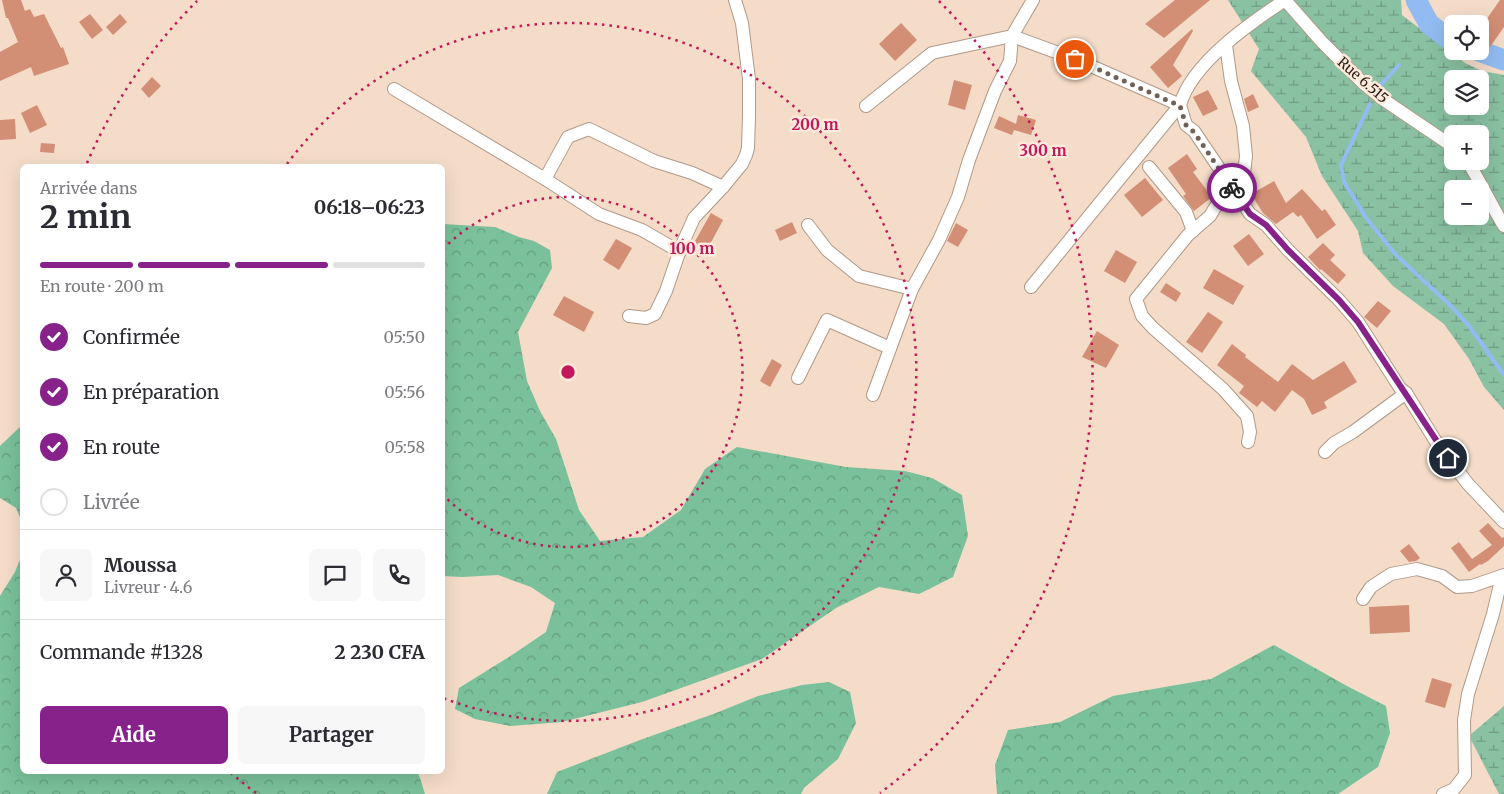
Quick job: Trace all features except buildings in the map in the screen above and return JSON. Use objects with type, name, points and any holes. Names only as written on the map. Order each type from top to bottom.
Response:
[{"type":"street","points":[[629,316],[646,318],[655,314],[666,291],[694,218],[742,164],[748,148],[749,79],[742,23],[735,0]]},
{"type":"street","points":[[873,395],[912,289],[939,240],[958,197],[978,135],[995,91],[1010,61],[1012,36],[1033,0]]},
{"type":"street","points":[[1031,287],[1180,106],[1183,95],[1196,73],[1252,22],[1285,0]]},
{"type":"street","name":"Rue 6.515","points":[[1285,0],[1327,48],[1363,83],[1384,100],[1444,141]]},
{"type":"street","points":[[866,106],[932,53],[1012,36],[1075,59],[1180,106],[1186,125],[1194,132],[1250,214],[1266,225],[1358,322],[1400,388],[1406,393],[1438,445],[1468,484],[1504,522]]},
{"type":"street","points":[[1226,45],[1230,80],[1243,126],[1246,156],[1241,201]]},
{"type":"street","points":[[394,89],[545,179],[599,214],[642,230],[680,252]]},
{"type":"street","points":[[545,179],[568,137],[589,129],[654,160],[692,173],[723,187]]},
{"type":"street","points":[[1149,167],[1186,212],[1193,231]]},
{"type":"street","points":[[1473,170],[1494,211],[1504,226]]},
{"type":"street","points":[[1222,174],[1222,196],[1210,216],[1193,231],[1136,299],[1142,316],[1153,328],[1223,389],[1246,416],[1250,432],[1248,442]]},
{"type":"street","points":[[808,225],[828,250],[859,276],[912,289]]},
{"type":"street","points":[[798,378],[827,320],[890,348]]},
{"type":"street","points":[[1326,452],[1334,443],[1353,432],[1406,393]]},
{"type":"street","points":[[1363,599],[1371,586],[1391,574],[1417,569],[1442,576],[1457,587],[1472,586],[1503,576]]},
{"type":"street","points":[[1442,794],[1454,790],[1465,775],[1464,720],[1468,694],[1503,576]]},
{"type":"green space","points":[[1228,0],[1401,0],[1402,15],[1444,47],[1444,60],[1461,60],[1480,70],[1444,70],[1444,115],[1489,115],[1489,72],[1504,75],[1504,410],[1484,387],[1469,359],[1444,324],[1393,286],[1363,253],[1358,231],[1322,176],[1306,137],[1251,71],[1259,49]]},
{"type":"green space","points":[[445,224],[495,227],[534,241],[550,250],[552,268],[518,332],[527,381],[540,411],[556,439],[579,510],[600,541],[643,537],[681,510],[705,469],[737,447],[846,467],[905,471],[932,478],[962,495],[968,536],[953,577],[919,594],[879,587],[836,608],[762,659],[642,702],[562,722],[510,726],[475,719],[455,709],[459,688],[546,632],[555,603],[531,587],[498,575],[445,576]]},
{"type":"green space","points":[[20,427],[20,517],[16,508],[0,498],[0,446]]},
{"type":"green space","points":[[20,559],[20,774],[418,774],[425,794],[0,794],[0,596],[15,572]]},
{"type":"green space","points":[[1274,645],[1386,706],[1390,733],[1378,767],[1338,794],[997,794],[995,765],[1008,730],[1060,722],[1113,696],[1211,679]]},
{"type":"green space","points":[[829,682],[850,692],[856,723],[838,759],[804,788],[801,794],[547,794],[557,772],[758,696],[802,685]]},
{"type":"green space","points":[[1504,706],[1504,794],[1499,794],[1469,736]]},
{"type":"waterway","points":[[1416,0],[1429,24],[1444,35]]},
{"type":"waterway","points":[[1489,55],[1504,60]]},
{"type":"waterway","points":[[1377,89],[1399,65]]},
{"type":"waterway","points":[[1370,104],[1341,165],[1344,182],[1367,219],[1396,255],[1452,307],[1469,326],[1504,375]]},
{"type":"way so far","points":[[1075,59],[1180,106],[1186,125],[1194,132],[1232,188]]},
{"type":"route","points":[[1232,188],[1250,214],[1266,225],[1358,322],[1448,458]]}]
